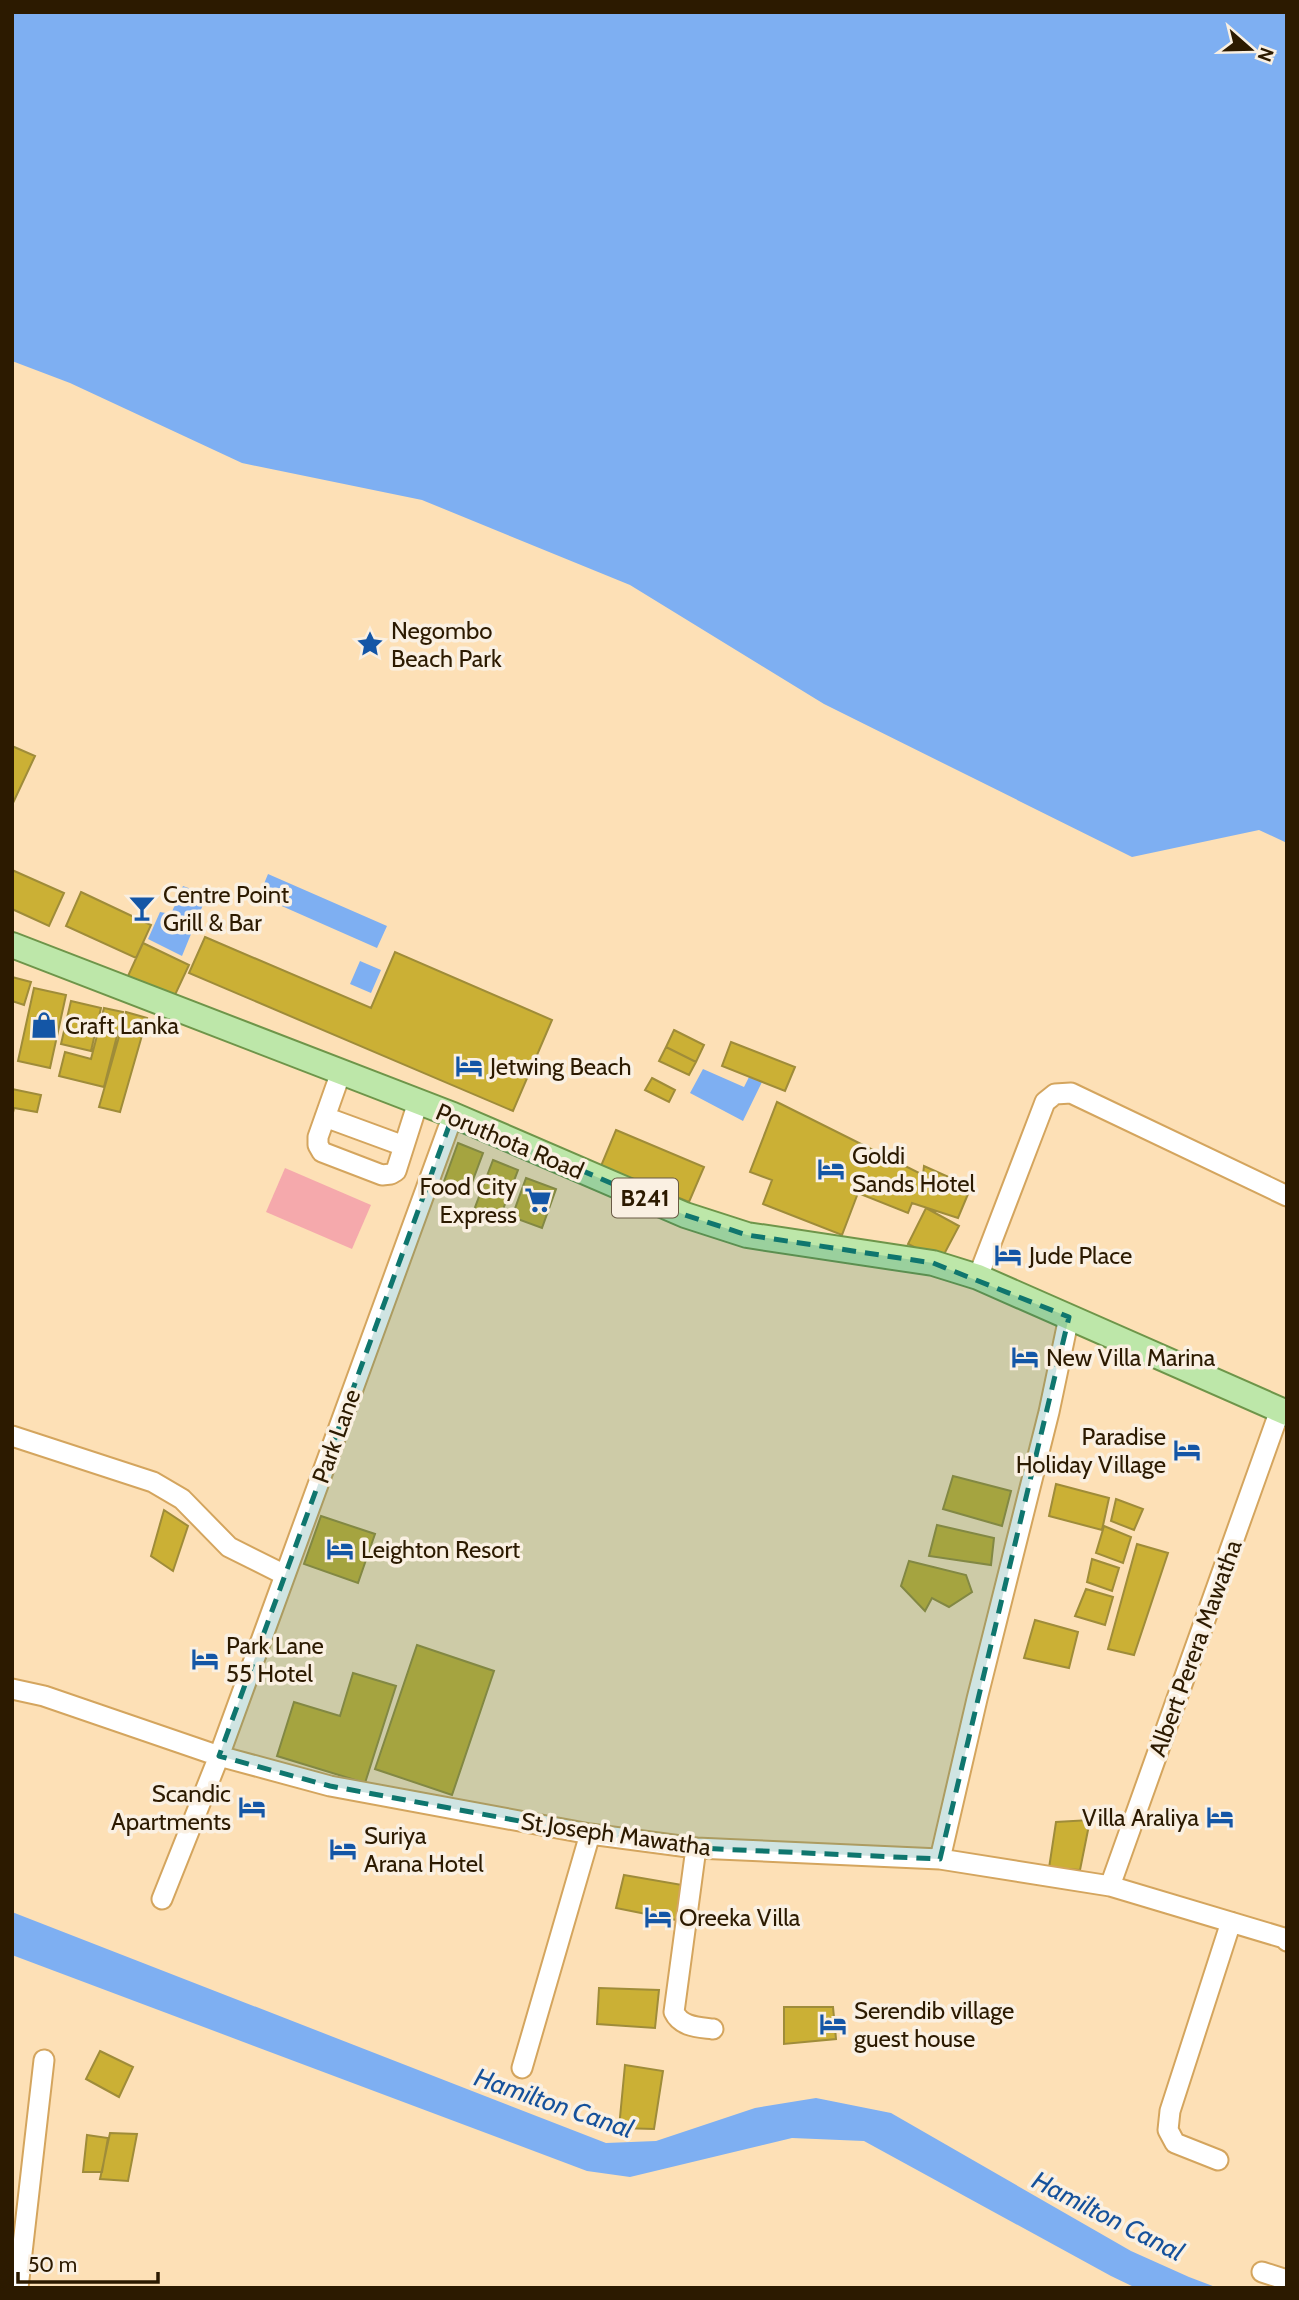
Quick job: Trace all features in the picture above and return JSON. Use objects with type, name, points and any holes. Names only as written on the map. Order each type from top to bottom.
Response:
[{"type":"main road","name":"Poruthota Road","points":[[12,945],[453,1115],[685,1215],[747,1235],[933,1263],[978,1277],[1283,1412]]},
{"type":"street","points":[[341,1072],[318,1137],[322,1152],[382,1175],[391,1174],[396,1171],[418,1102]]},
{"type":"street","points":[[978,1277],[1045,1102],[1055,1094],[1071,1093],[1287,1196]]},
{"type":"street","name":"Park Lane","points":[[162,1899],[219,1756],[453,1115]]},
{"type":"street","points":[[325,1117],[404,1146]]},
{"type":"street","points":[[940,1859],[1049,1412],[1069,1317]]},
{"type":"street","name":"Albert Perera Mawatha","points":[[1110,1886],[1283,1412]]},
{"type":"street","points":[[12,1436],[153,1482],[182,1499],[229,1547],[285,1575]]},
{"type":"street","name":"St.Joseph Mawatha","points":[[12,1689],[44,1696],[219,1756],[330,1786],[590,1834],[696,1848],[940,1859],[1110,1886],[1287,1941]]},
{"type":"street","points":[[522,2068],[590,1834]]},
{"type":"street","points":[[696,1848],[674,2012],[677,2019],[685,2024],[713,2029]]},
{"type":"street","points":[[1218,2160],[1175,2143],[1168,2130],[1170,2111],[1231,1922]]},
{"type":"street","points":[[18,2288],[44,2060]]},
{"type":"street","points":[[1262,2272],[1287,2280]]},
{"type":"highlighted area","points":[[453,1115],[685,1215],[747,1235],[933,1263],[1069,1317],[940,1859],[696,1848],[590,1834],[330,1786],[219,1756]]},
{"type":"shaded area","points":[[285,1168],[371,1205],[352,1249],[266,1212]]},
{"type":"water","points":[[12,12],[1287,12],[1287,843],[1259,830],[1132,857],[824,704],[630,585],[422,500],[242,463],[70,383],[12,361]]},
{"type":"water","points":[[268,874],[387,926],[377,948],[259,896]]},
{"type":"water","points":[[183,886],[207,895],[182,956],[148,939],[160,912],[171,914]]},
{"type":"water","points":[[360,961],[381,970],[371,993],[350,984]]},
{"type":"water","points":[[703,1069],[744,1087],[749,1077],[762,1082],[743,1121],[690,1093]]},
{"type":"water","points":[[12,1912],[606,2143],[656,2141],[755,2108],[816,2098],[891,2113],[1131,2251],[1218,2288],[1136,2288],[864,2141],[792,2138],[630,2177],[587,2171],[12,1955]]},
{"type":"building","points":[[12,746],[35,756],[13,803],[12,803]]},
{"type":"building","points":[[12,870],[64,893],[49,926],[12,909]]},
{"type":"building","points":[[81,892],[151,925],[136,958],[66,926]]},
{"type":"building","name":"Jetwing Beach","points":[[205,937],[371,1008],[395,952],[552,1020],[513,1111],[189,973]]},
{"type":"building","points":[[143,943],[189,965],[174,997],[128,976]]},
{"type":"building","points":[[12,977],[31,982],[24,1005],[12,1001]]},
{"type":"building","points":[[34,988],[66,995],[50,1068],[18,1061]]},
{"type":"building","points":[[71,1001],[101,1008],[91,1051],[61,1044]]},
{"type":"building","points":[[104,1008],[123,1012],[104,1087],[59,1076],[65,1052],[91,1059]]},
{"type":"building","points":[[126,1012],[147,1018],[120,1112],[99,1107]]},
{"type":"building","points":[[674,1030],[704,1045],[696,1062],[666,1047]]},
{"type":"building","points":[[731,1042],[795,1067],[785,1091],[722,1066]]},
{"type":"building","points":[[666,1047],[696,1062],[689,1075],[659,1061]]},
{"type":"building","points":[[652,1078],[675,1090],[669,1102],[645,1090]]},
{"type":"building","points":[[12,1089],[41,1095],[37,1112],[14,1108],[12,1117]]},
{"type":"building","name":"Goldi Sands Hotel","points":[[777,1102],[923,1175],[924,1166],[971,1187],[958,1218],[912,1203],[908,1213],[858,1193],[842,1235],[763,1204],[772,1180],[750,1172]]},
{"type":"building","points":[[616,1130],[704,1167],[689,1202],[601,1166]]},
{"type":"building","points":[[458,1143],[483,1153],[467,1196],[442,1187]]},
{"type":"building","points":[[493,1160],[518,1170],[499,1220],[474,1210]]},
{"type":"building","points":[[526,1178],[556,1189],[542,1228],[512,1217]]},
{"type":"building","points":[[926,1208],[959,1226],[941,1260],[908,1244]]},
{"type":"building","points":[[953,1476],[1011,1491],[1002,1526],[943,1509]]},
{"type":"building","points":[[1056,1484],[1109,1498],[1102,1530],[1049,1516]]},
{"type":"building","points":[[1116,1499],[1143,1509],[1134,1530],[1111,1521]]},
{"type":"building","points":[[164,1510],[188,1526],[173,1571],[151,1556]]},
{"type":"building","name":"Leighton Resort","points":[[321,1516],[375,1534],[358,1583],[304,1564]]},
{"type":"building","points":[[937,1525],[994,1538],[991,1565],[929,1556]]},
{"type":"building","points":[[1104,1526],[1131,1537],[1123,1563],[1096,1553]]},
{"type":"building","points":[[1137,1544],[1168,1553],[1134,1655],[1108,1649]]},
{"type":"building","points":[[1092,1559],[1119,1568],[1112,1591],[1087,1582]]},
{"type":"building","points":[[909,1561],[966,1575],[972,1592],[949,1607],[932,1598],[925,1611],[901,1586]]},
{"type":"building","points":[[1086,1589],[1113,1597],[1105,1625],[1075,1616]]},
{"type":"building","points":[[1035,1620],[1078,1632],[1069,1668],[1024,1658]]},
{"type":"building","points":[[417,1645],[494,1671],[452,1795],[375,1769]]},
{"type":"building","points":[[353,1673],[396,1686],[365,1783],[277,1756],[294,1702],[340,1716]]},
{"type":"building","points":[[1090,1820],[1080,1870],[1049,1868],[1056,1822]]},
{"type":"building","points":[[624,1875],[688,1886],[681,1921],[616,1908]]},
{"type":"building","points":[[599,1988],[659,1990],[655,2028],[597,2024]]},
{"type":"building","points":[[784,2007],[833,2007],[836,2039],[784,2044]]},
{"type":"building","points":[[100,2051],[133,2067],[119,2097],[86,2079]]},
{"type":"building","points":[[625,2065],[663,2071],[654,2129],[619,2128]]},
{"type":"building","points":[[110,2133],[137,2134],[128,2181],[100,2179]]},
{"type":"building","points":[[87,2135],[108,2138],[102,2172],[83,2172]]},
{"type":"place","name":"Negombo Beach Park","points":[[370,644]]},
{"type":"place","name":"Centre Point Grill & Bar","points":[[142,908]]},
{"type":"place","name":"Craft Lanka","points":[[44,1025]]},
{"type":"place","name":"Jetwing Beach","points":[[469,1066]]},
{"type":"place","name":"Goldi Sands Hotel","points":[[831,1169]]},
{"type":"place","name":"Food City Express","points":[[538,1200]]},
{"type":"place","name":"Jude Place","points":[[1008,1255]]},
{"type":"place","name":"New Villa Marina","points":[[1025,1357]]},
{"type":"place","name":"Paradise Holiday Village","points":[[1187,1450]]},
{"type":"place","name":"Leighton Resort","points":[[340,1549]]},
{"type":"place","name":"Park Lane 55 Hotel","points":[[205,1659]]},
{"type":"place","name":"Scandic Apartments","points":[[252,1807]]},
{"type":"place","name":"Villa Araliya","points":[[1220,1817]]},
{"type":"place","name":"Suriya Arana Hotel","points":[[343,1849]]},
{"type":"place","name":"Oreeka Villa","points":[[658,1917]]},
{"type":"place","name":"Serendib village guest house","points":[[833,2024]]},
{"type":"water label","name":"Hamilton Canal","points":[[554,2103]]},
{"type":"water label","name":"Hamilton Canal","points":[[1108,2216]]}]
